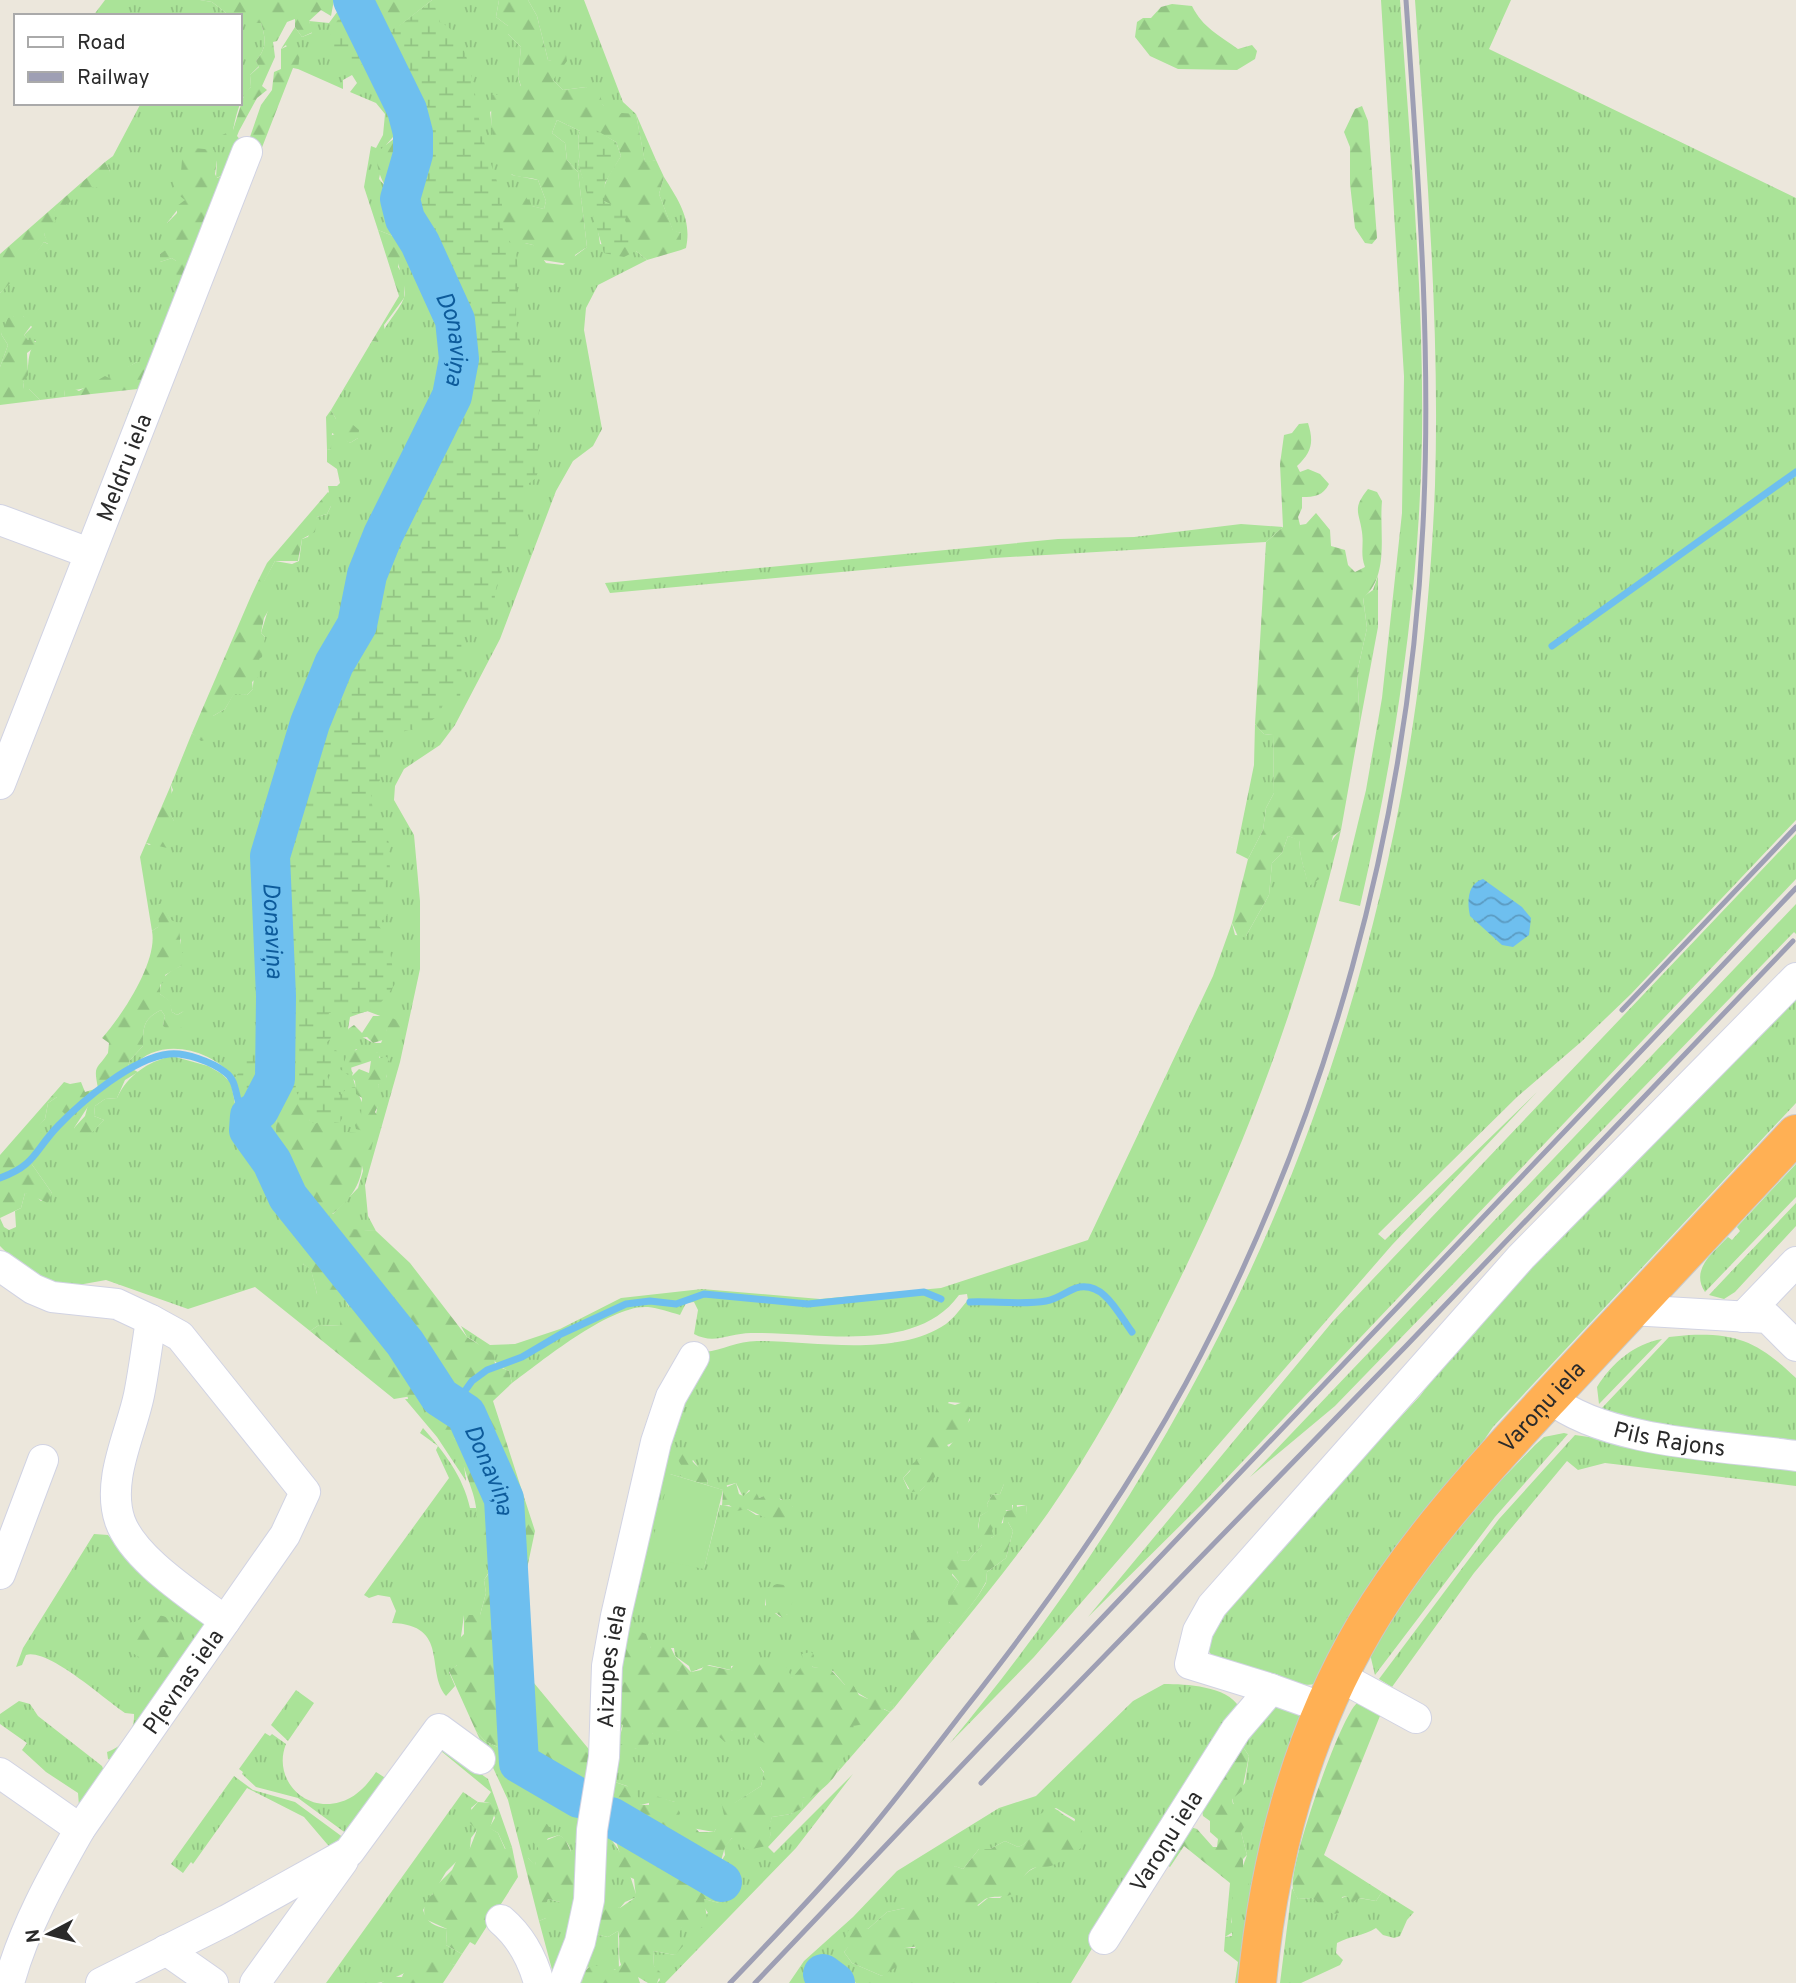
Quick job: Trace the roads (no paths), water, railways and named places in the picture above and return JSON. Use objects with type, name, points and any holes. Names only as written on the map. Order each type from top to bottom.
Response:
[{"type":"highway","name":"Varoņu iela","points":[[1257,1983],[1269,1895],[1300,1773],[1332,1692],[1364,1628],[1410,1560],[1550,1398],[1796,1134]]},
{"type":"street","name":"Meldru iela","points":[[0,784],[247,152]]},
{"type":"street","points":[[0,520],[89,553]]},
{"type":"street","points":[[1416,1718],[1332,1692],[1271,1689],[1190,1664],[1198,1631],[1212,1606],[1521,1257],[1796,978]]},
{"type":"street","points":[[1743,1317],[1796,1262]]},
{"type":"street","points":[[0,1266],[33,1290],[52,1297],[117,1304],[151,1320],[139,1395],[117,1484],[121,1522],[132,1542],[157,1568],[225,1621]]},
{"type":"street","points":[[1631,1310],[1768,1318],[1796,1346]]},
{"type":"street","name":"Pļevnas iela","points":[[9,1983],[15,1960],[50,1881],[80,1829],[285,1535],[305,1492],[180,1336],[151,1320]]},
{"type":"street","name":"Aizupes iela","points":[[564,1983],[580,1942],[589,1900],[592,1830],[604,1757],[606,1680],[614,1628],[656,1442],[671,1397],[694,1357]]},
{"type":"street","name":"Pils Rajons","points":[[1550,1398],[1579,1418],[1625,1433],[1796,1456]]},
{"type":"street","points":[[0,1574],[43,1460]]},
{"type":"street","name":"Varoņu iela","points":[[1104,1939],[1236,1730],[1271,1689]]},
{"type":"street","points":[[255,1983],[439,1729],[480,1759]]},
{"type":"street","points":[[0,1773],[80,1829]]},
{"type":"street","points":[[101,1983],[349,1852]]},
{"type":"street","points":[[501,1920],[520,1938],[530,1955],[539,1983]]},
{"type":"street","points":[[166,1950],[209,1982]]},
{"type":"water","points":[[1483,879],[1522,907],[1531,918],[1529,935],[1513,947],[1502,945],[1470,916],[1471,889]]},
{"type":"waterway","name":"Donaviņa","points":[[353,0],[407,110],[413,133],[413,154],[400,199],[405,219],[420,243],[455,320],[459,359],[452,396],[383,535],[367,575],[357,625],[334,664],[310,723],[270,856],[276,996],[275,1079],[259,1110],[250,1116],[249,1130],[272,1162],[288,1197],[405,1343],[440,1397],[466,1414],[504,1499],[519,1763],[579,1798]]},
{"type":"waterway","points":[[1552,646],[1796,472]]},
{"type":"waterway","points":[[0,1178],[28,1162],[58,1126],[109,1082],[155,1057],[183,1055],[198,1058],[220,1068],[231,1078],[239,1102],[250,1116]]},
{"type":"waterway","points":[[970,1302],[1046,1301],[1076,1288],[1086,1287],[1103,1294],[1132,1332]]},
{"type":"waterway","points":[[454,1406],[472,1381],[487,1370],[522,1357],[561,1334],[626,1304],[650,1301],[676,1304],[704,1294],[808,1304],[924,1292],[941,1299]]},
{"type":"waterway","name":"Donaviņa","points":[[611,1817],[722,1882]]},
{"type":"waterway","name":"Donaviņa","points":[[823,1974],[835,1983]]},
{"type":"railway","points":[[730,1983],[820,1888],[894,1801],[1025,1631],[1110,1510],[1186,1383],[1236,1283],[1281,1180],[1319,1075],[1352,968],[1379,858],[1400,748],[1415,637],[1423,525],[1426,393],[1422,262],[1406,0]]},
{"type":"railway","points":[[1622,1010],[1796,827]]},
{"type":"railway","points":[[755,1983],[1796,888]]},
{"type":"railway","points":[[981,1783],[1407,1345],[1793,941]]}]
